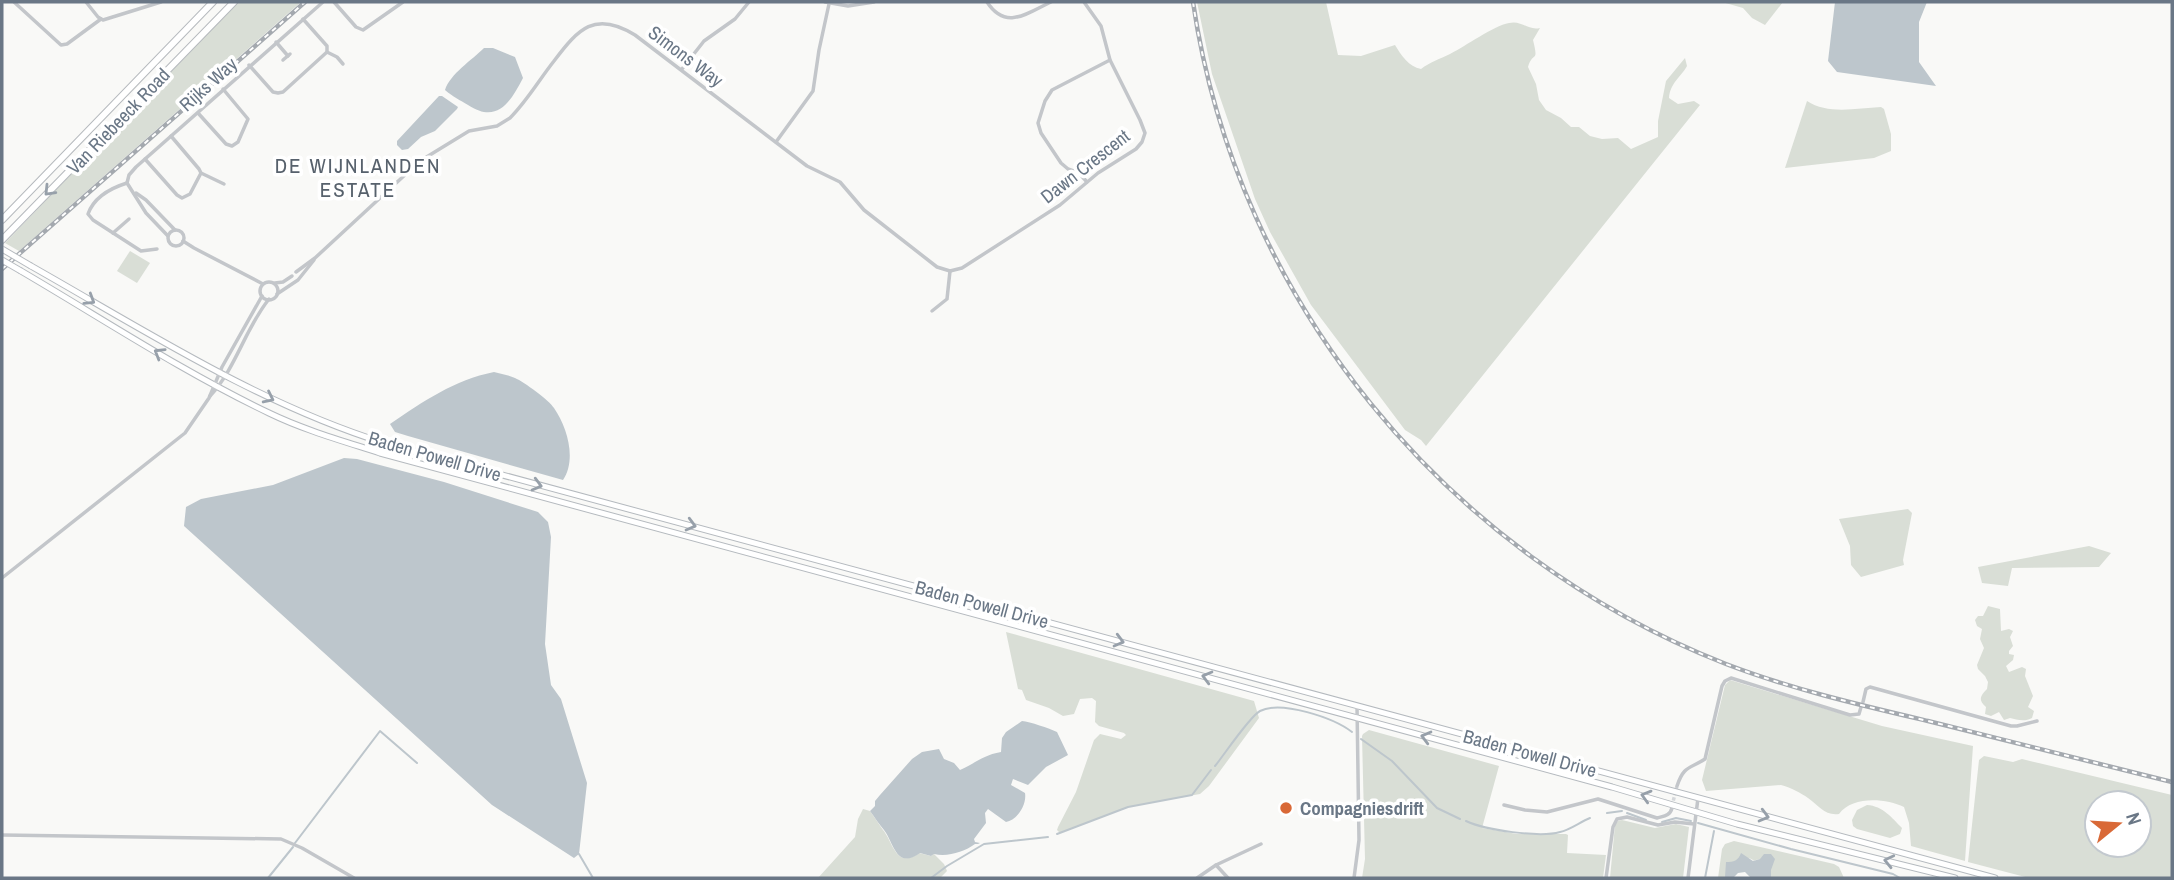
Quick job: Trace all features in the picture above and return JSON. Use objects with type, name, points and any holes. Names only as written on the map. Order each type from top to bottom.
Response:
[{"type":"main road","name":"Van Riebeeck Road","points":[[2,220],[213,2]]},
{"type":"main road","name":"Van Riebeeck Road","points":[[2,240],[234,2]]},
{"type":"main road","points":[[182,34],[192,45]]},
{"type":"main road","name":"Baden Powell Drive","points":[[2,249],[221,375],[284,406],[384,443],[1995,878]]},
{"type":"main road","name":"Baden Powell Drive","points":[[2,260],[216,386],[271,414],[380,453],[1737,824],[1955,878]]},
{"type":"street","points":[[14,2],[61,45],[67,44],[101,19],[145,4],[160,2]]},
{"type":"street","points":[[86,2],[101,19]]},
{"type":"street","name":"Rijks Way","points":[[127,183],[132,171],[323,2]]},
{"type":"street","points":[[334,2],[356,27],[363,30],[403,2]]},
{"type":"street","points":[[681,70],[704,41],[735,19],[748,2]]},
{"type":"street","points":[[775,142],[813,91],[827,3],[856,6],[874,2]]},
{"type":"street","points":[[987,2],[997,15],[1013,19],[1051,2]]},
{"type":"street","name":"Dawn Crescent","points":[[950,271],[962,268],[1060,205],[1087,182],[1140,146],[1145,133],[1110,60],[1101,26],[1084,2]]},
{"type":"street","points":[[303,19],[326,45],[327,52]]},
{"type":"street","name":"Simons Way","points":[[273,283],[283,282],[315,258],[420,161],[469,131],[498,126],[510,118],[569,41],[582,29],[601,24],[621,27],[635,35],[807,166],[840,182],[864,210],[937,267],[950,271]]},
{"type":"street","points":[[276,42],[289,55],[283,60]]},
{"type":"street","points":[[327,52],[343,64]]},
{"type":"street","points":[[249,65],[273,92],[280,93],[327,52]]},
{"type":"street","points":[[1087,182],[1079,173],[1061,163],[1041,133],[1038,123],[1045,101],[1052,90],[1110,60]]},
{"type":"street","points":[[197,112],[226,144],[235,145],[248,119],[223,89]]},
{"type":"street","points":[[171,136],[201,173],[225,184]]},
{"type":"street","points":[[145,159],[182,198],[190,194],[201,173]]},
{"type":"street","points":[[157,249],[141,251],[93,220],[88,214],[89,211],[108,190],[127,183],[175,230],[182,233],[183,241]]},
{"type":"street","points":[[135,192],[141,206],[168,236],[169,242],[172,245],[180,245],[183,241]]},
{"type":"street","points":[[152,220],[159,214]]},
{"type":"street","points":[[113,233],[129,219]]},
{"type":"street","points":[[168,236],[175,230]]},
{"type":"street","points":[[183,241],[263,284],[273,283],[278,289],[221,375]]},
{"type":"street","name":"Simons Way","points":[[277,294],[298,280],[315,258]]},
{"type":"street","points":[[932,311],[947,299],[950,271]]},
{"type":"street","points":[[2,578],[185,433],[216,386],[262,296],[263,284]]},
{"type":"street","points":[[262,296],[269,299]]},
{"type":"street","points":[[1677,786],[1682,773],[1689,766],[1705,759],[1723,686],[1725,681],[1731,678],[1850,715],[1859,714],[1866,688],[1870,687],[2011,726],[2036,721]]},
{"type":"street","points":[[1354,878],[1359,840],[1357,706]]},
{"type":"street","points":[[1688,878],[1698,798]]},
{"type":"street","points":[[1504,805],[1547,812],[1598,799],[1657,818],[1666,816],[1672,808]]},
{"type":"street","points":[[1606,878],[1612,827],[1629,809]]},
{"type":"street","points":[[1621,817],[1658,825],[1675,822],[1694,824]]},
{"type":"street","points":[[2,835],[281,839],[354,878]]},
{"type":"street","points":[[1197,878],[1216,865],[1261,844]]},
{"type":"street","points":[[1216,865],[1228,878]]},
{"type":"shaded area","points":[[236,2],[301,2],[19,251],[5,243]]},
{"type":"shaded area","points":[[1197,2],[1326,2],[1338,55],[1361,56],[1395,45],[1409,63],[1421,69],[1503,25],[1514,22],[1540,28],[1533,40],[1535,55],[1528,67],[1536,84],[1539,100],[1546,110],[1571,127],[1579,127],[1590,136],[1602,139],[1618,138],[1631,149],[1658,137],[1658,121],[1666,81],[1685,58],[1687,66],[1674,84],[1669,98],[1678,104],[1694,101],[1700,105],[1426,446],[1405,430],[1311,305],[1270,232],[1255,199],[1212,74]]},
{"type":"shaded area","points":[[1722,2],[1783,2],[1765,25],[1752,18],[1743,8]]},
{"type":"shaded area","points":[[1835,2],[1927,2],[1919,22],[1919,62],[1936,86],[1837,72],[1828,61]]},
{"type":"shaded area","points":[[484,48],[493,48],[515,57],[523,78],[508,103],[495,111],[487,112],[468,105],[445,90],[456,73]]},
{"type":"shaded area","points":[[439,96],[458,107],[457,109],[435,131],[421,137],[408,149],[402,150],[397,141]]},
{"type":"shaded area","points":[[1807,101],[1833,109],[1881,107],[1884,109],[1891,134],[1891,151],[1874,158],[1785,168]]},
{"type":"shaded area","points":[[130,251],[150,263],[137,283],[117,271]]},
{"type":"shaded area","points":[[494,372],[519,380],[554,408],[569,443],[569,463],[563,480],[395,432],[390,424],[452,386]]},
{"type":"shaded area","points":[[344,458],[444,482],[538,512],[548,522],[551,537],[545,644],[551,685],[561,699],[587,783],[579,854],[574,858],[492,805],[184,526],[186,507],[201,499],[273,485]]},
{"type":"shaded area","points":[[1908,509],[1912,513],[1904,565],[1861,577],[1851,565],[1850,546],[1839,519]]},
{"type":"shaded area","points":[[2089,546],[2111,553],[2099,567],[2012,568],[2008,586],[1982,583],[1978,567]]},
{"type":"shaded area","points":[[1988,606],[2000,609],[2001,631],[2013,631],[2010,637],[2013,646],[2009,654],[2014,655],[2013,660],[2006,666],[2009,672],[2022,667],[2026,669],[2025,676],[2033,696],[2028,707],[2034,711],[2032,718],[2004,720],[1999,712],[1991,716],[1985,714],[1986,707],[1981,698],[1988,682],[1977,665],[1984,648],[1980,639],[1982,629],[1977,626],[1975,620],[1978,616],[1983,616]]},
{"type":"shaded area","points":[[1006,632],[1254,701],[1259,718],[1209,786],[1200,794],[1128,807],[1060,833],[1058,827],[1076,792],[1094,740],[1100,734],[1121,739],[1126,735],[1099,726],[1095,722],[1096,701],[1092,698],[1080,699],[1074,714],[1063,716],[1026,700],[1022,690],[1018,689]]},
{"type":"shaded area","points":[[1730,680],[1882,726],[1973,746],[1965,861],[1911,846],[1904,807],[1896,804],[1869,800],[1852,804],[1839,814],[1834,814],[1822,810],[1799,792],[1781,785],[1706,791],[1702,780],[1725,685]]},
{"type":"shaded area","points":[[1022,721],[1057,732],[1068,755],[1046,767],[1028,785],[1013,779],[1011,785],[1025,793],[1023,807],[1017,815],[1006,822],[988,809],[985,813],[986,823],[974,839],[980,843],[950,854],[931,856],[920,853],[912,857],[901,857],[870,811],[875,806],[875,801],[912,759],[922,752],[939,749],[944,759],[954,763],[960,770],[984,757],[1001,752],[1002,738],[1006,732]]},
{"type":"shaded area","points":[[1369,730],[1499,766],[1482,828],[1517,834],[1566,834],[1567,853],[1606,855],[1603,878],[1362,878],[1365,859],[1362,736]]},
{"type":"shaded area","points":[[1984,756],[2013,762],[2022,759],[2147,789],[2083,789],[2083,859],[2153,859],[2153,790],[2172,795],[2172,878],[2029,878],[1968,862],[1979,760]]},
{"type":"shaded area","points":[[1867,805],[1882,810],[1891,817],[1902,828],[1900,834],[1890,838],[1853,826],[1852,820],[1857,810]]},
{"type":"shaded area","points":[[863,809],[870,811],[900,856],[905,858],[919,853],[931,856],[934,854],[947,871],[940,878],[818,878],[855,837]]},
{"type":"shaded area","points":[[1622,820],[1655,828],[1676,824],[1689,827],[1683,878],[1610,878],[1615,825]]},
{"type":"shaded area","points":[[1734,841],[1834,864],[1839,867],[1844,878],[1771,878],[1771,870],[1760,859],[1754,861],[1744,858],[1734,863],[1725,877],[1727,878],[1718,878],[1722,849],[1725,844]]},
{"type":"shaded area","points":[[1741,853],[1753,861],[1764,854],[1771,854],[1775,859],[1771,878],[1751,878],[1745,872],[1738,873],[1733,878],[1725,877],[1726,862],[1739,858]]},
{"type":"waterway","points":[[1215,766],[1250,720],[1260,711],[1269,708],[1307,712],[1333,721],[1352,732]]},
{"type":"waterway","points":[[295,843],[380,731],[417,763]]},
{"type":"waterway","points":[[1361,739],[1392,761],[1437,808],[1460,819]]},
{"type":"waterway","points":[[1057,834],[1128,807],[1192,795],[1211,770]]},
{"type":"waterway","points":[[1607,813],[1622,811]]},
{"type":"waterway","points":[[1627,813],[1646,820]]},
{"type":"waterway","points":[[1466,821],[1499,830],[1551,834],[1564,831],[1590,818]]},
{"type":"waterway","points":[[1662,822],[1676,818],[1691,821]]},
{"type":"waterway","points":[[1698,823],[1900,878]]},
{"type":"waterway","points":[[1705,878],[1714,831]]},
{"type":"waterway","points":[[931,878],[984,844],[1048,837]]},
{"type":"waterway","points":[[268,878],[293,847]]},
{"type":"waterway","points":[[579,854],[593,878]]},
{"type":"tunnel","points":[[1672,806],[1677,786]]},
{"type":"railway","points":[[2,269],[305,2]]},
{"type":"railway","points":[[1193,2],[1217,112],[1255,216],[1307,314],[1371,404],[1446,485],[1531,556],[1625,616],[1726,664],[1751,673],[1851,703],[2172,782]]},
{"type":"place","name":"Compagniesdrift","points":[[1286,808]]},
{"type":"district","name":"DE WIJNLANDEN ESTATE","points":[[358,177]]}]
